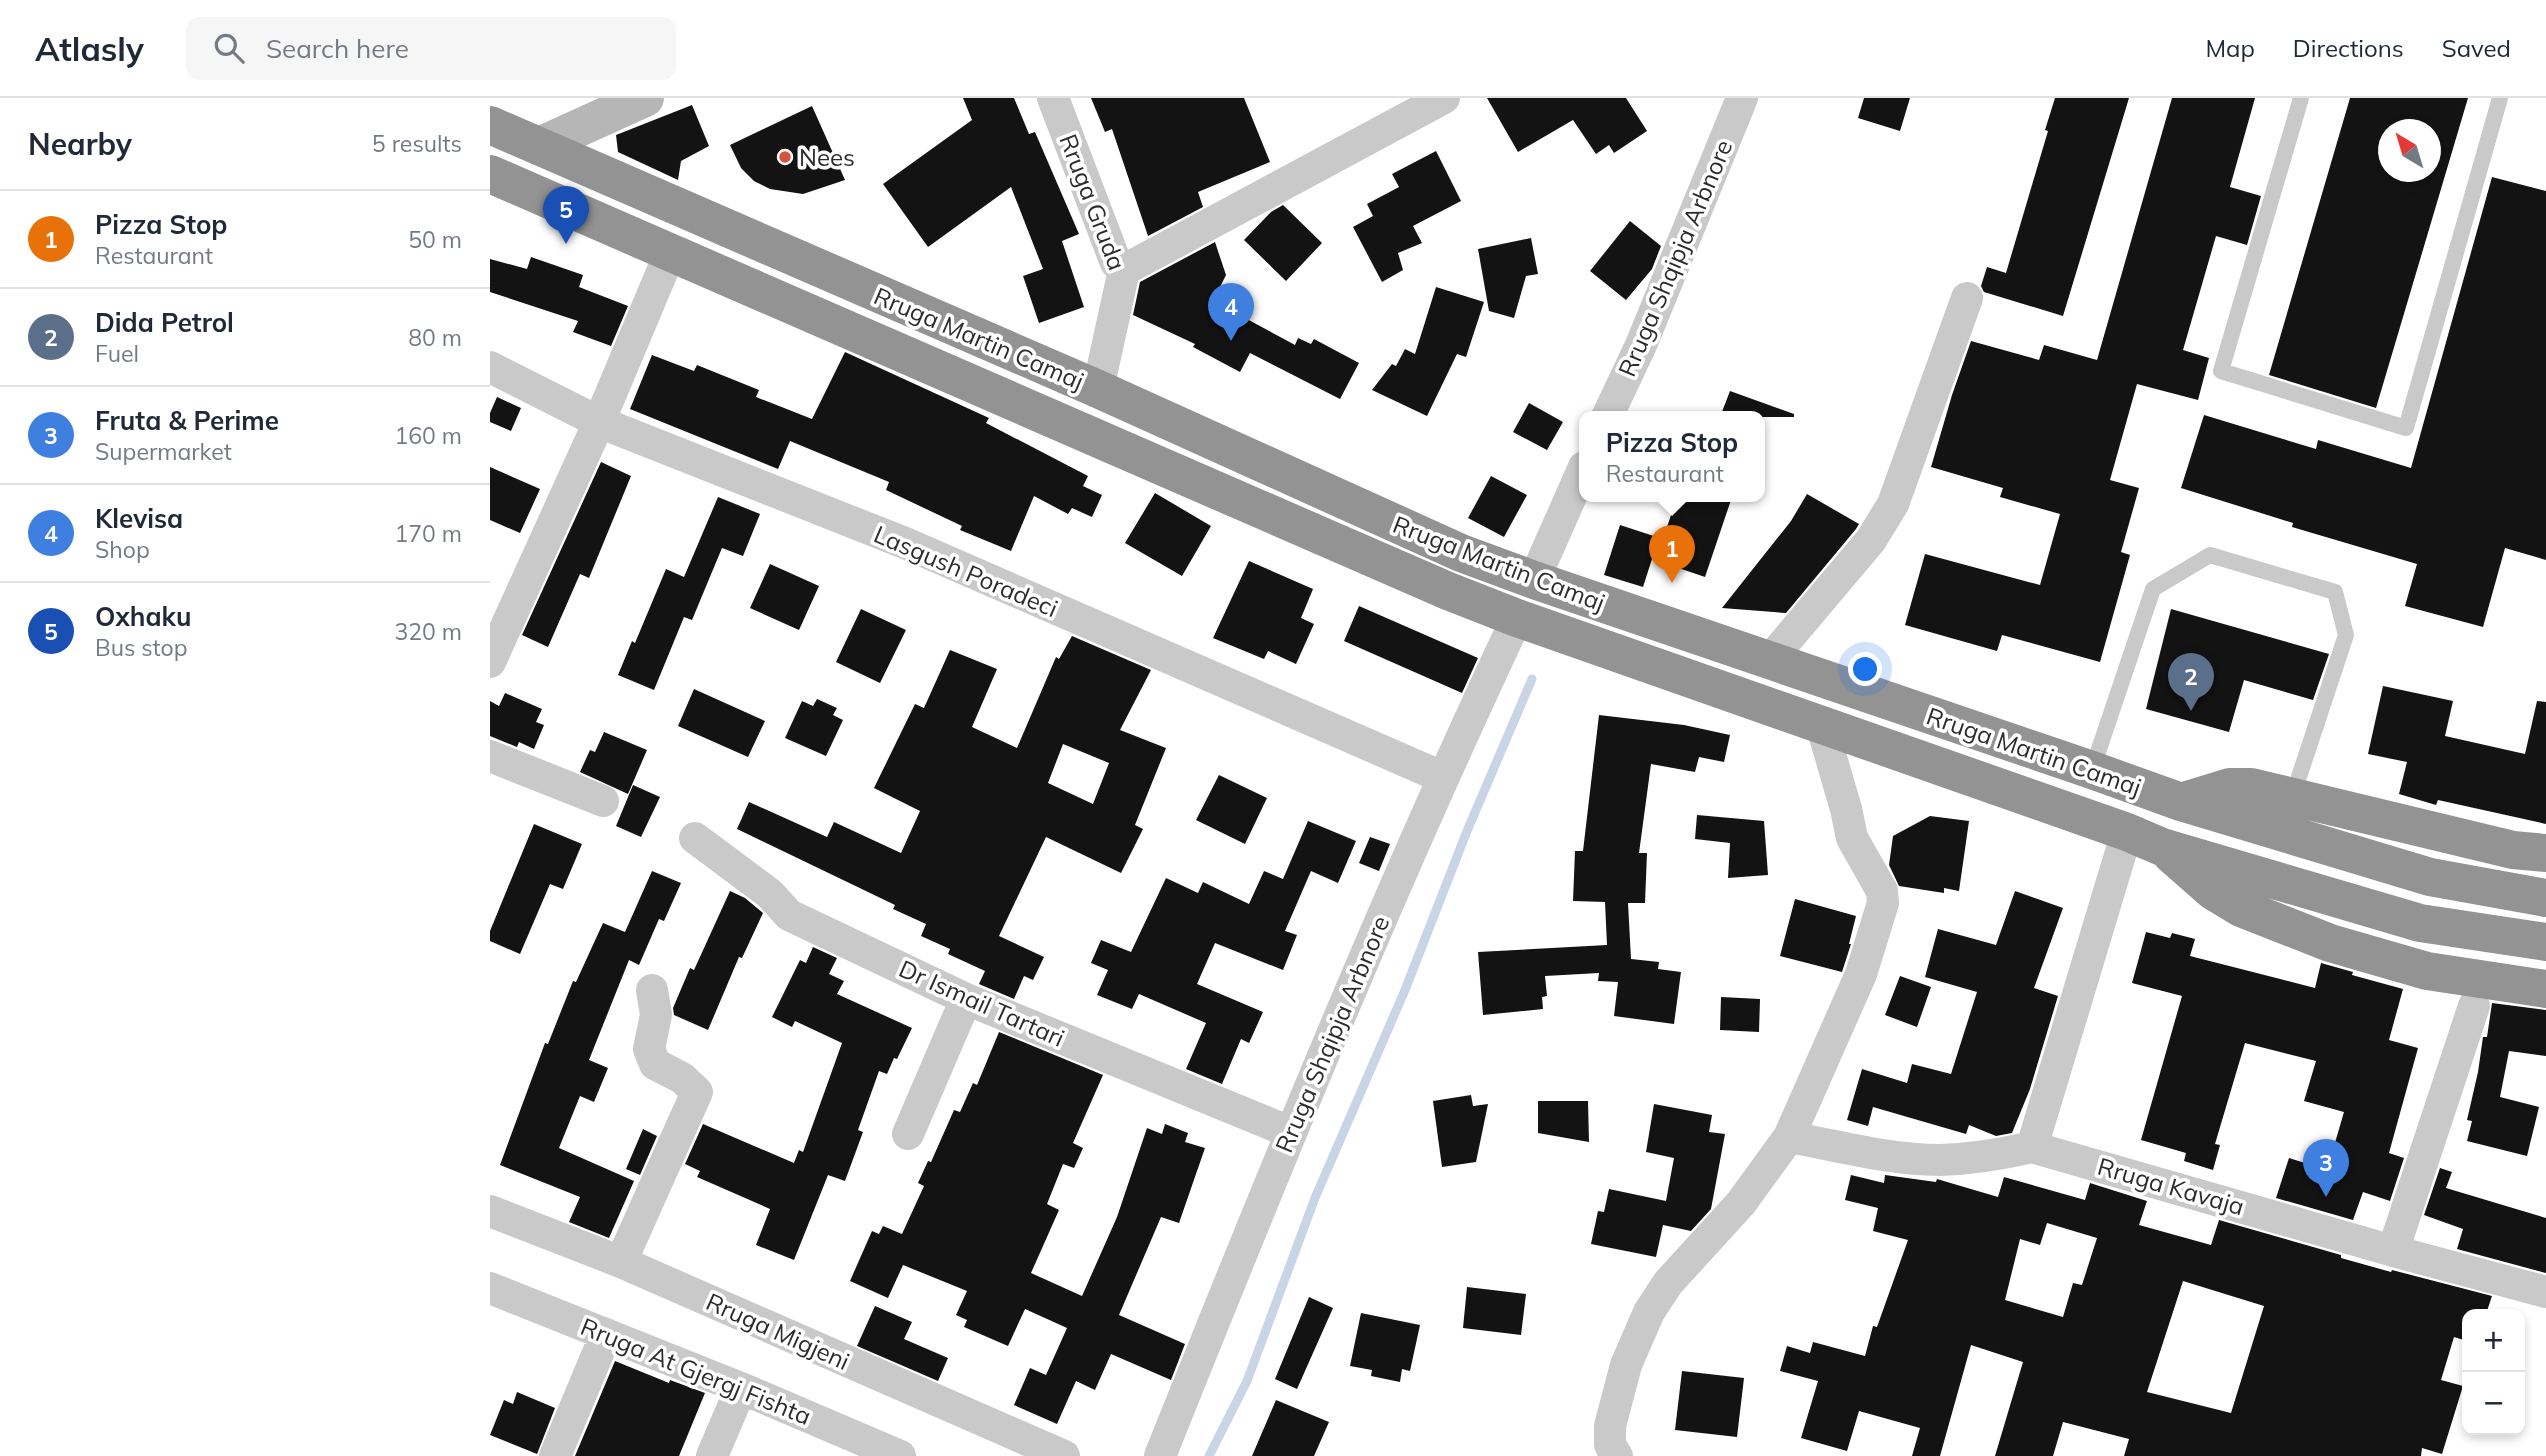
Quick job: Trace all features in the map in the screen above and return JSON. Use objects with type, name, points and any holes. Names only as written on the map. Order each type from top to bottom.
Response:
[{"type":"highway","name":"Rruga Martin Camaj","points":[[490,125],[1098,389],[1461,553],[2181,802],[2430,877],[2546,898]]},
{"type":"highway","name":"Rruga Martin Camaj","points":[[490,174],[1436,586],[1517,618],[1821,723],[2127,832],[2162,847],[2420,923],[2546,942]]},
{"type":"highway","points":[[2181,802],[2230,788],[2251,787],[2513,850],[2546,853]]},
{"type":"highway","points":[[2162,847],[2213,891],[2241,908],[2330,943],[2427,971],[2546,989]]},
{"type":"street","points":[[539,146],[645,98]]},
{"type":"street","name":"Rruga Gruda","points":[[1053,98],[1116,263],[1124,270],[1098,389]]},
{"type":"street","points":[[1124,270],[1444,98]]},
{"type":"street","name":"Rruga Shqipja Arbnore","points":[[1610,411],[1646,332],[1742,98]]},
{"type":"street","points":[[490,662],[599,422],[670,253]]},
{"type":"street","points":[[1769,661],[1871,540],[1893,504],[1967,298]]},
{"type":"street","name":"Lasgush Poradeci","points":[[490,367],[599,422],[905,543],[1442,778]]},
{"type":"street","points":[[1534,580],[1579,478]]},
{"type":"street","name":"Rruga Shqipja Arbnore","points":[[1160,1456],[1290,1132],[1442,778],[1517,618]]},
{"type":"street","points":[[1617,1456],[1610,1445],[1610,1426],[1626,1365],[1649,1312],[1668,1283],[1741,1203],[1789,1137],[1861,974],[1883,903],[1879,884],[1852,838],[1821,723]]},
{"type":"street","points":[[490,756],[603,802]]},
{"type":"street","points":[[2032,1147],[2127,832]]},
{"type":"street","name":"Dr Ismail Tartari","points":[[695,838],[770,894],[789,915],[966,999],[1290,1132]]},
{"type":"street","points":[[621,1262],[697,1091],[682,1078],[655,1064],[649,1049],[656,1015],[652,990]]},
{"type":"street","points":[[908,1134],[966,999]]},
{"type":"street","points":[[2393,1251],[2474,1006]]},
{"type":"street","name":"Rruga Kavaja","points":[[1789,1137],[1889,1155],[1939,1160],[1996,1155],[2032,1147],[2546,1292]]},
{"type":"street","name":"Rruga Migjeni","points":[[490,1211],[621,1262],[1064,1456]]},
{"type":"street","name":"Rruga At Gjergj Fishta","points":[[490,1288],[741,1388],[900,1456]]},
{"type":"street","points":[[555,1456],[606,1334]]},
{"type":"street","points":[[712,1456],[741,1388]]},
{"type":"lane","points":[[2301,98],[2221,371],[2406,428],[2500,98]]},
{"type":"lane","points":[[2092,770],[2152,589],[2210,555],[2335,592],[2346,635],[2293,796]]},
{"type":"building","points":[[963,98],[1014,98],[1029,134],[1035,132],[1079,234],[1062,241],[1084,307],[1039,323],[1023,276],[1043,269],[1011,187],[928,247],[883,184],[972,120]]},
{"type":"building","points":[[1091,98],[1244,98],[1270,162],[1198,192],[1203,207],[1148,236],[1112,129],[1105,132]]},
{"type":"building","points":[[1487,98],[1626,98],[1647,131],[1614,153],[1609,145],[1596,154],[1573,120],[1518,152]]},
{"type":"building","points":[[1864,98],[1910,98],[1900,131],[1858,118]]},
{"type":"building","points":[[2055,98],[2129,98],[2063,316],[1984,292],[1981,286],[1987,267],[2006,273],[2048,131],[2045,130]]},
{"type":"building","points":[[2172,98],[2255,98],[2230,187],[2261,196],[2247,245],[2216,236],[2183,350],[2209,358],[2198,400],[2137,384],[2110,480],[2139,488],[2121,552],[2130,555],[2100,662],[2002,635],[1997,651],[1905,625],[1925,554],[2040,585],[2060,514],[2000,497],[2003,488],[1931,467],[1971,341],[2039,360],[2044,345],[2097,360]]},
{"type":"building","points":[[2350,98],[2468,98],[2376,408],[2269,375]]},
{"type":"building","points":[[692,105],[709,146],[681,161],[678,180],[618,152],[616,135]]},
{"type":"building","name":"Nees","points":[[812,106],[845,180],[803,194],[770,189],[754,181],[741,168],[730,145]]},
{"type":"building","points":[[1436,151],[1461,201],[1413,226],[1422,243],[1398,253],[1403,270],[1382,282],[1353,227],[1373,216],[1367,204],[1399,187],[1392,174]]},
{"type":"building","points":[[2492,177],[2546,191],[2546,560],[2505,548],[2483,627],[2405,606],[2417,564],[2292,527],[2293,523],[2181,488],[2204,415],[2316,449],[2318,440],[2411,468]]},
{"type":"building","points":[[1283,205],[1322,243],[1286,281],[1244,240],[1271,212]]},
{"type":"building","points":[[1630,221],[1661,246],[1652,269],[1626,300],[1590,271]]},
{"type":"building","points":[[1531,238],[1538,274],[1526,276],[1514,318],[1489,311],[1478,249]]},
{"type":"building","points":[[1215,242],[1226,275],[1219,289],[1251,306],[1245,318],[1295,345],[1298,338],[1311,344],[1314,339],[1359,363],[1340,399],[1250,353],[1240,372],[1193,347],[1195,344],[1133,315],[1140,282]]},
{"type":"building","points":[[531,257],[583,275],[579,287],[628,306],[611,346],[573,332],[578,321],[490,292],[490,259],[527,269]]},
{"type":"building","points":[[1436,287],[1484,302],[1466,357],[1457,354],[1427,416],[1372,390],[1392,364],[1396,366],[1405,349],[1415,354]]},
{"type":"building","points":[[845,352],[989,418],[986,423],[1088,476],[1083,486],[1102,495],[1092,517],[1072,508],[1068,514],[1034,496],[1011,551],[960,530],[962,526],[886,490],[889,482],[790,441],[778,469],[630,409],[652,355],[694,371],[697,365],[759,390],[756,397],[812,419]]},
{"type":"building","points":[[1730,391],[1794,414],[1794,417],[1765,417],[1765,411],[1722,411]]},
{"type":"building","points":[[497,397],[521,408],[511,431],[490,422],[490,413]]},
{"type":"building","points":[[1529,403],[1563,422],[1547,450],[1513,432]]},
{"type":"building","points":[[601,462],[631,476],[589,578],[580,574],[548,647],[522,635]]},
{"type":"building","points":[[490,467],[540,489],[520,533],[490,520]]},
{"type":"building","points":[[1491,476],[1527,495],[1504,537],[1468,518]]},
{"type":"building","points":[[1155,493],[1211,526],[1182,576],[1125,543]]},
{"type":"building","points":[[1807,494],[1859,524],[1856,529],[1786,613],[1722,608],[1791,521]]},
{"type":"building","points":[[718,497],[760,514],[743,556],[722,548],[692,620],[684,617],[654,690],[618,675],[632,641],[635,643],[666,569],[684,577]]},
{"type":"building","points":[[1675,502],[1730,502],[1705,577],[1652,559],[1643,587],[1604,575],[1620,525],[1663,539]]},
{"type":"building","points":[[1249,561],[1313,589],[1301,618],[1314,624],[1296,664],[1268,651],[1264,659],[1213,638]]},
{"type":"building","points":[[770,564],[819,586],[799,630],[750,608]]},
{"type":"building","points":[[1359,606],[1478,658],[1462,693],[1344,641]]},
{"type":"building","points":[[861,609],[906,630],[880,683],[836,662]]},
{"type":"building","points":[[2171,609],[2329,654],[2313,700],[2244,680],[2229,732],[2146,709]]},
{"type":"building","points":[[1072,636],[1151,670],[1120,730],[1166,748],[1135,825],[1143,829],[1121,873],[1046,837],[999,936],[1044,957],[1033,980],[1024,976],[1014,999],[979,984],[985,971],[948,954],[950,949],[921,936],[926,924],[893,909],[895,905],[737,829],[749,802],[827,837],[834,822],[901,853],[920,811],[874,788],[915,704],[924,708],[950,650],[997,669],[972,727],[1017,748],[1056,657],[1059,659]],"holes":[[[1063,744],[1109,763],[1093,804],[1048,783]]]},
{"type":"building","points":[[2383,686],[2453,701],[2445,736],[2525,754],[2537,701],[2546,702],[2546,824],[2438,800],[2436,805],[2399,794],[2407,762],[2368,754]]},
{"type":"building","points":[[694,689],[765,721],[748,757],[678,726]]},
{"type":"building","points":[[505,693],[542,709],[536,722],[544,725],[534,749],[519,742],[517,747],[490,736],[490,701],[499,706]]},
{"type":"building","points":[[817,699],[837,708],[833,715],[843,720],[826,756],[785,738],[802,701],[813,706]]},
{"type":"building","points":[[1599,715],[1684,725],[1730,735],[1724,762],[1699,757],[1695,772],[1651,764],[1639,853],[1647,853],[1645,903],[1628,903],[1631,959],[1659,962],[1658,969],[1681,972],[1674,1024],[1614,1016],[1618,982],[1598,981],[1599,973],[1545,976],[1547,996],[1542,997],[1543,1009],[1483,1015],[1478,952],[1607,945],[1605,902],[1573,901],[1575,851],[1583,851]]},
{"type":"building","points":[[604,732],[647,750],[628,794],[580,772],[590,750],[595,752]]},
{"type":"building","points":[[1219,775],[1267,798],[1245,844],[1196,820]]},
{"type":"building","points":[[633,785],[660,797],[641,837],[616,826]]},
{"type":"building","points":[[1697,815],[1764,821],[1768,875],[1728,878],[1730,843],[1695,839]]},
{"type":"building","points":[[1930,816],[1969,821],[1959,891],[1944,888],[1944,893],[1899,886],[1889,865],[1893,836]]},
{"type":"building","points":[[1308,821],[1356,841],[1338,883],[1311,871],[1285,931],[1297,935],[1283,970],[1215,943],[1197,984],[1263,1012],[1249,1043],[1241,1039],[1222,1084],[1186,1069],[1206,1023],[1139,994],[1132,1009],[1097,995],[1108,970],[1091,963],[1101,940],[1131,952],[1166,878],[1198,893],[1203,882],[1249,904],[1264,871],[1283,879]]},
{"type":"building","points":[[534,824],[582,844],[563,889],[550,884],[520,954],[490,941],[490,931]]},
{"type":"building","points":[[1370,837],[1390,844],[1379,871],[1359,863]]},
{"type":"building","points":[[652,871],[681,883],[664,921],[659,919],[639,965],[629,960],[589,1060],[608,1068],[594,1102],[580,1096],[559,1148],[634,1181],[609,1238],[569,1222],[580,1197],[500,1165],[545,1043],[548,1044],[573,981],[576,982],[603,923],[625,932]]},
{"type":"building","points":[[730,891],[745,898],[763,913],[742,958],[739,957],[708,1030],[674,1015],[673,1008],[690,968],[694,970]]},
{"type":"building","points":[[2015,891],[2063,908],[2034,988],[2058,996],[2030,1089],[2012,1133],[1996,1136],[1969,1125],[1966,1134],[1873,1107],[1868,1126],[1847,1120],[1862,1069],[1907,1083],[1912,1064],[1951,1074],[1977,992],[1925,977],[1938,929],[1996,945]]},
{"type":"building","points":[[1795,899],[1856,916],[1842,972],[1780,956]]},
{"type":"building","points":[[2146,932],[2170,938],[2172,933],[2195,939],[2190,956],[2315,988],[2321,963],[2403,989],[2389,1040],[2418,1048],[2389,1153],[2404,1158],[2390,1201],[2363,1192],[2353,1220],[2276,1198],[2289,1158],[2327,1170],[2344,1112],[2304,1101],[2316,1061],[2245,1043],[2215,1144],[2220,1145],[2213,1170],[2184,1161],[2186,1153],[2141,1140],[2182,996],[2132,983]]},
{"type":"building","points":[[813,947],[837,958],[829,974],[844,981],[837,994],[912,1028],[887,1074],[879,1071],[858,1130],[863,1132],[845,1181],[828,1175],[794,1260],[756,1245],[770,1209],[697,1177],[700,1171],[685,1164],[703,1124],[794,1163],[799,1150],[803,1152],[842,1043],[795,1021],[792,1027],[772,1017],[800,960],[806,963]]},
{"type":"building","points":[[1900,976],[1931,987],[1917,1027],[1885,1015]]},
{"type":"building","points":[[1721,997],[1760,999],[1759,1032],[1720,1030]]},
{"type":"building","points":[[2492,1003],[2546,1010],[2546,1056],[2509,1051],[2500,1097],[2539,1107],[2527,1156],[2467,1141],[2472,1121],[2467,1120],[2483,1037],[2487,1037]]},
{"type":"building","points":[[999,1032],[1103,1075],[1073,1143],[1083,1148],[1074,1168],[1063,1164],[1047,1204],[1059,1210],[1031,1273],[1082,1296],[1117,1217],[1147,1128],[1162,1134],[1165,1124],[1188,1133],[1185,1142],[1205,1148],[1179,1223],[1161,1217],[1119,1315],[1185,1344],[1171,1380],[1111,1354],[1095,1390],[1076,1381],[1057,1424],[1014,1405],[1030,1368],[1046,1375],[1067,1328],[1025,1309],[1008,1346],[964,1327],[967,1320],[956,1315],[967,1291],[903,1265],[888,1298],[850,1281],[872,1231],[879,1234],[883,1226],[902,1234],[924,1186],[918,1183],[928,1161],[931,1162],[954,1110],[960,1112],[973,1083],[977,1085]]},
{"type":"building","points":[[1471,1095],[1473,1106],[1488,1104],[1476,1162],[1442,1167],[1433,1101]]},
{"type":"building","points":[[1538,1101],[1588,1101],[1589,1142],[1538,1133]]},
{"type":"building","points":[[1654,1104],[1712,1115],[1709,1132],[1725,1134],[1711,1209],[1691,1231],[1663,1225],[1656,1257],[1591,1244],[1598,1211],[1604,1212],[1609,1189],[1666,1201],[1674,1158],[1646,1152]]},
{"type":"building","points":[[643,1129],[657,1136],[640,1175],[626,1169]]},
{"type":"building","points":[[2440,1168],[2452,1172],[2446,1188],[2546,1218],[2546,1273],[2457,1249],[2463,1229],[2424,1215]]},
{"type":"building","points":[[1851,1175],[1884,1183],[1885,1175],[1936,1182],[1937,1179],[1998,1197],[2004,1177],[2085,1200],[2090,1183],[2147,1201],[2139,1225],[2211,1245],[2219,1220],[2391,1272],[2392,1270],[2492,1296],[2488,1309],[2462,1309],[2462,1339],[2454,1337],[2441,1380],[2462,1386],[2442,1454],[2422,1448],[2421,1456],[2124,1456],[2129,1439],[2063,1422],[2053,1456],[1995,1456],[2023,1362],[1971,1345],[1940,1456],[1912,1456],[1920,1428],[1859,1411],[1847,1451],[1801,1438],[1818,1381],[1780,1371],[1787,1346],[1810,1353],[1813,1342],[1865,1356],[1873,1326],[1877,1327],[1908,1240],[1873,1231],[1878,1208],[1845,1200]],"holes":[[[2047,1223],[2097,1238],[2082,1285],[2073,1283],[2063,1317],[2005,1300],[2020,1239],[2040,1245]],[[2183,1281],[2264,1306],[2231,1413],[2147,1392]]]},
{"type":"building","points":[[1467,1287],[1526,1294],[1521,1335],[1463,1328]]},
{"type":"building","points":[[1309,1297],[1333,1308],[1297,1389],[1275,1379]]},
{"type":"building","points":[[875,1306],[912,1322],[904,1339],[948,1358],[938,1381],[857,1346]]},
{"type":"building","points":[[1361,1313],[1420,1325],[1410,1371],[1402,1369],[1400,1382],[1371,1376],[1372,1370],[1350,1366]]},
{"type":"building","points":[[615,1361],[669,1383],[670,1380],[705,1393],[679,1456],[575,1456]]},
{"type":"building","points":[[1682,1371],[1744,1378],[1737,1437],[1675,1430]]},
{"type":"building","points":[[517,1392],[555,1408],[537,1454],[490,1435],[504,1400],[513,1404]]},
{"type":"building","points":[[1276,1400],[1329,1422],[1314,1456],[1252,1456]]},
{"type":"waterway","points":[[1209,1456],[1247,1381],[1315,1198],[1405,990],[1467,831],[1532,679]]},
{"type":"place","name":"Nees","points":[[785,157]]},
{"type":"place","name":"Oxhaku","points":[[566,244]]},
{"type":"place","name":"Klevisa","points":[[1231,341]]},
{"type":"place","name":"Pizza Stop","points":[[1672,583]]},
{"type":"place","name":"Dida Petrol","points":[[2191,711]]},
{"type":"place","name":"Fruta & Perime","points":[[2326,1197]]}]
